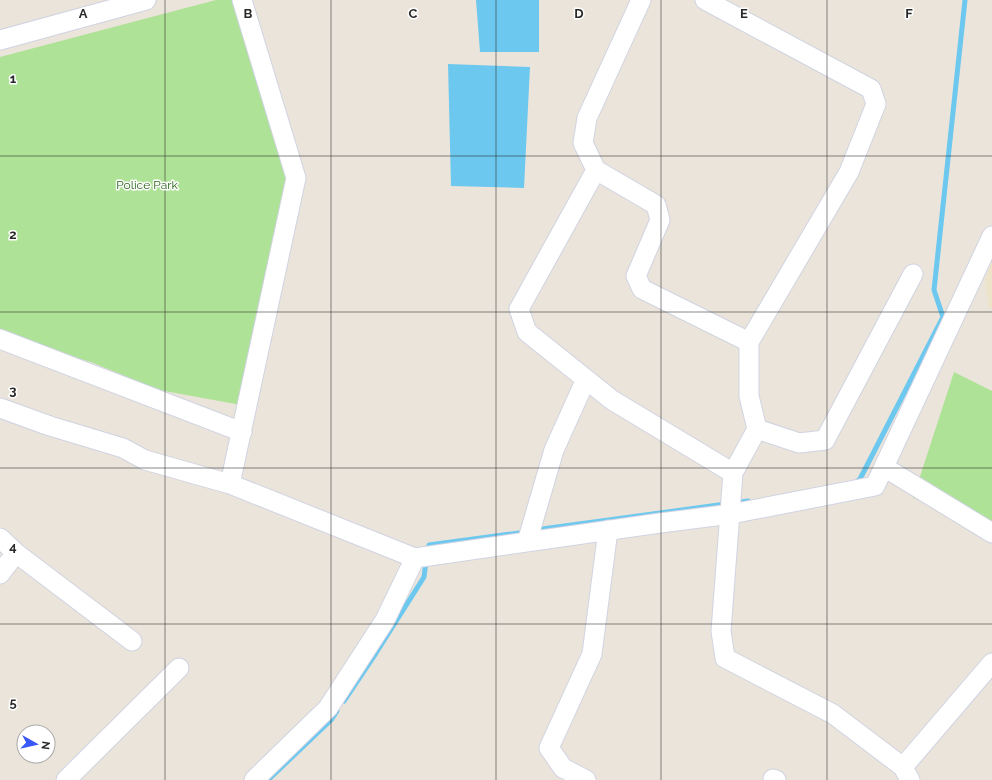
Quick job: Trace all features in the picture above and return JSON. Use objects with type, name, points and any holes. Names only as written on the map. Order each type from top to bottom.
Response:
[{"type":"street","points":[[0,40],[146,0]]},
{"type":"street","points":[[230,484],[296,178],[242,0]]},
{"type":"street","points":[[641,0],[587,118],[583,143],[596,170],[656,205],[660,220],[636,276],[642,289],[749,342]]},
{"type":"street","points":[[705,0],[871,89],[876,104],[850,172],[749,342],[749,396],[757,429],[734,473],[721,631],[725,658],[833,714],[907,774],[992,664]]},
{"type":"street","points":[[596,170],[520,309],[527,332],[612,400],[734,473]]},
{"type":"street","points":[[0,408],[50,426],[123,448],[145,460],[230,484],[415,558],[731,514],[875,486],[992,236]]},
{"type":"street","points":[[757,429],[799,443],[825,440],[913,274]]},
{"type":"street","points":[[0,339],[242,432]]},
{"type":"street","points":[[527,542],[554,450],[586,379]]},
{"type":"street","points":[[884,467],[992,533]]},
{"type":"street","points":[[586,780],[563,768],[548,748],[592,654],[608,530]]},
{"type":"street","points":[[0,538],[16,553],[132,641]]},
{"type":"street","points":[[0,574],[16,553]]},
{"type":"street","points":[[254,780],[328,708],[385,620],[415,558]]},
{"type":"street","points":[[66,780],[179,668]]},
{"type":"shaded area","points":[[992,260],[992,309],[989,308],[985,282]]},
{"type":"green space","name":"Police Park","points":[[216,0],[252,0],[281,106],[295,175],[241,405],[159,390],[91,362],[44,349],[0,334],[0,57]]},
{"type":"green space","points":[[954,372],[992,391],[992,522],[913,498]]},
{"type":"water","points":[[476,0],[539,0],[539,52],[480,52]]},
{"type":"water","points":[[448,64],[530,67],[524,188],[451,186]]},
{"type":"waterway","points":[[855,483],[860,479],[943,317],[934,290],[965,0]]},
{"type":"waterway","points":[[535,530],[748,501]]},
{"type":"waterway","points":[[428,553],[429,545],[526,532]]},
{"type":"waterway","points":[[344,701],[424,577],[426,561]]},
{"type":"waterway","points":[[268,780],[331,720],[337,711]]}]
